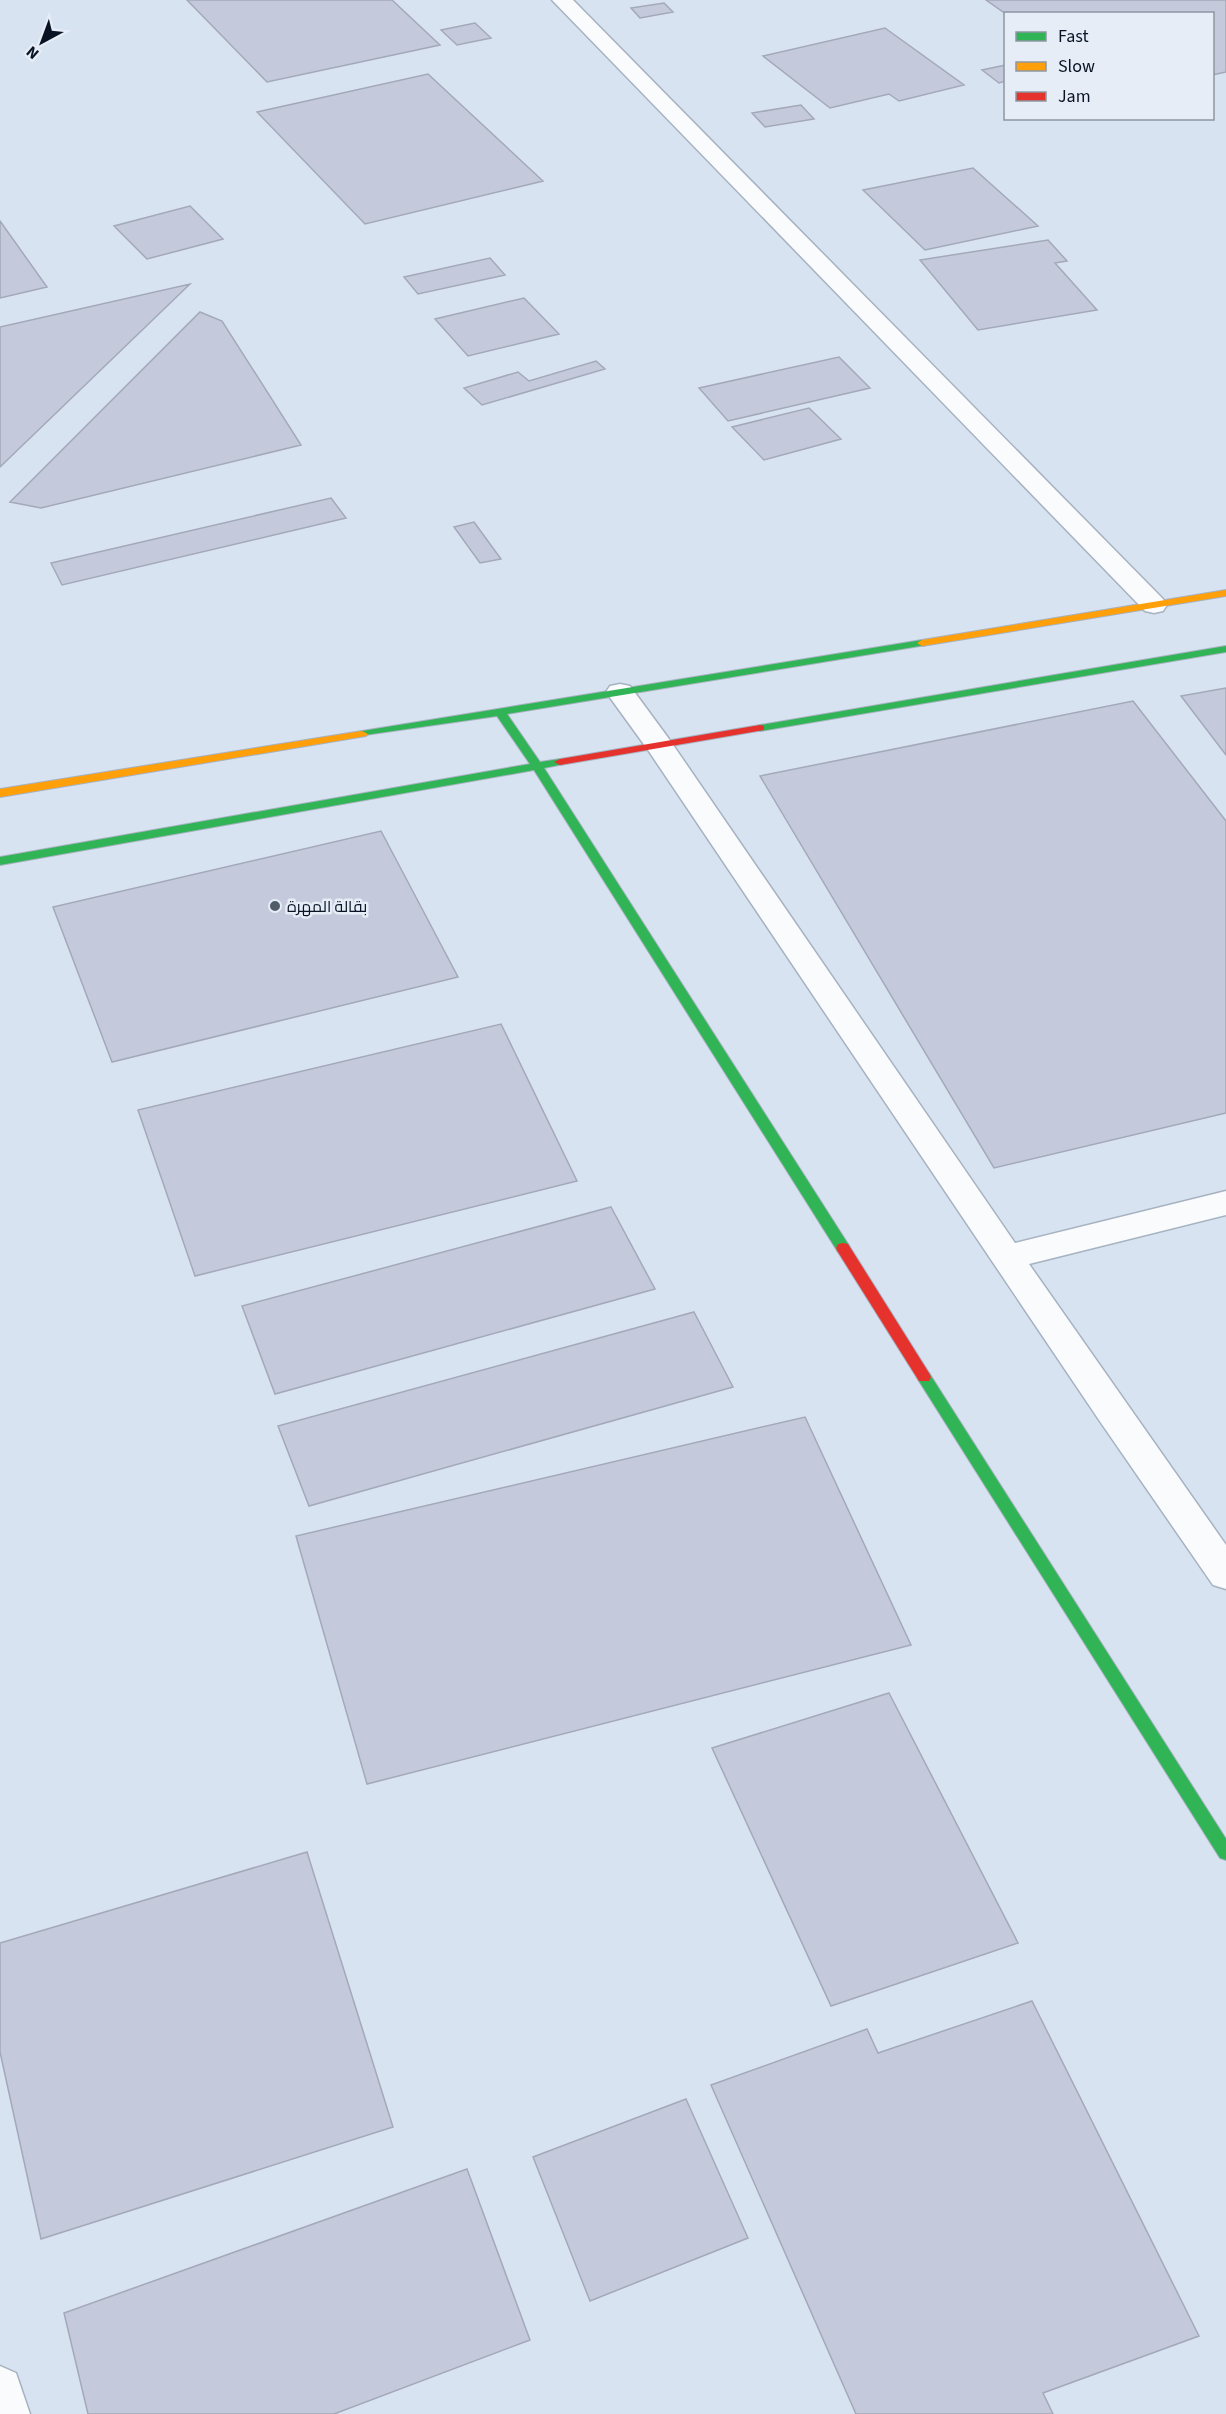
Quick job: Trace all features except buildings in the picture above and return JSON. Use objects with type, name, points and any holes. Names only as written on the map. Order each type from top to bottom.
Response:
[{"type":"main road","points":[[0,793],[1226,593]]},
{"type":"main road","points":[[0,861],[537,766],[1226,649]]},
{"type":"main road","points":[[500,711],[1226,1853]]},
{"type":"street","points":[[562,0],[1154,605]]},
{"type":"street","points":[[620,692],[659,745],[1007,1257],[1226,1574]]},
{"type":"street","points":[[1007,1257],[1226,1203]]},
{"type":"street","points":[[0,2389],[7,2414]]},
{"type":"traffic: fast","points":[[362,734],[922,643]]},
{"type":"traffic: fast","points":[[760,728],[1226,649]]},
{"type":"traffic: fast","points":[[499,711],[537,766],[843,1248]]},
{"type":"traffic: fast","points":[[0,861],[560,762]]},
{"type":"traffic: fast","points":[[924,1377],[1226,1853]]},
{"type":"traffic: slow","points":[[922,643],[1226,593]]},
{"type":"traffic: slow","points":[[0,793],[362,734]]},
{"type":"traffic: jam","points":[[560,762],[760,728]]},
{"type":"traffic: jam","points":[[843,1248],[924,1377]]},
{"type":"place","name":"بقالة المهرة","points":[[275,906]]}]
